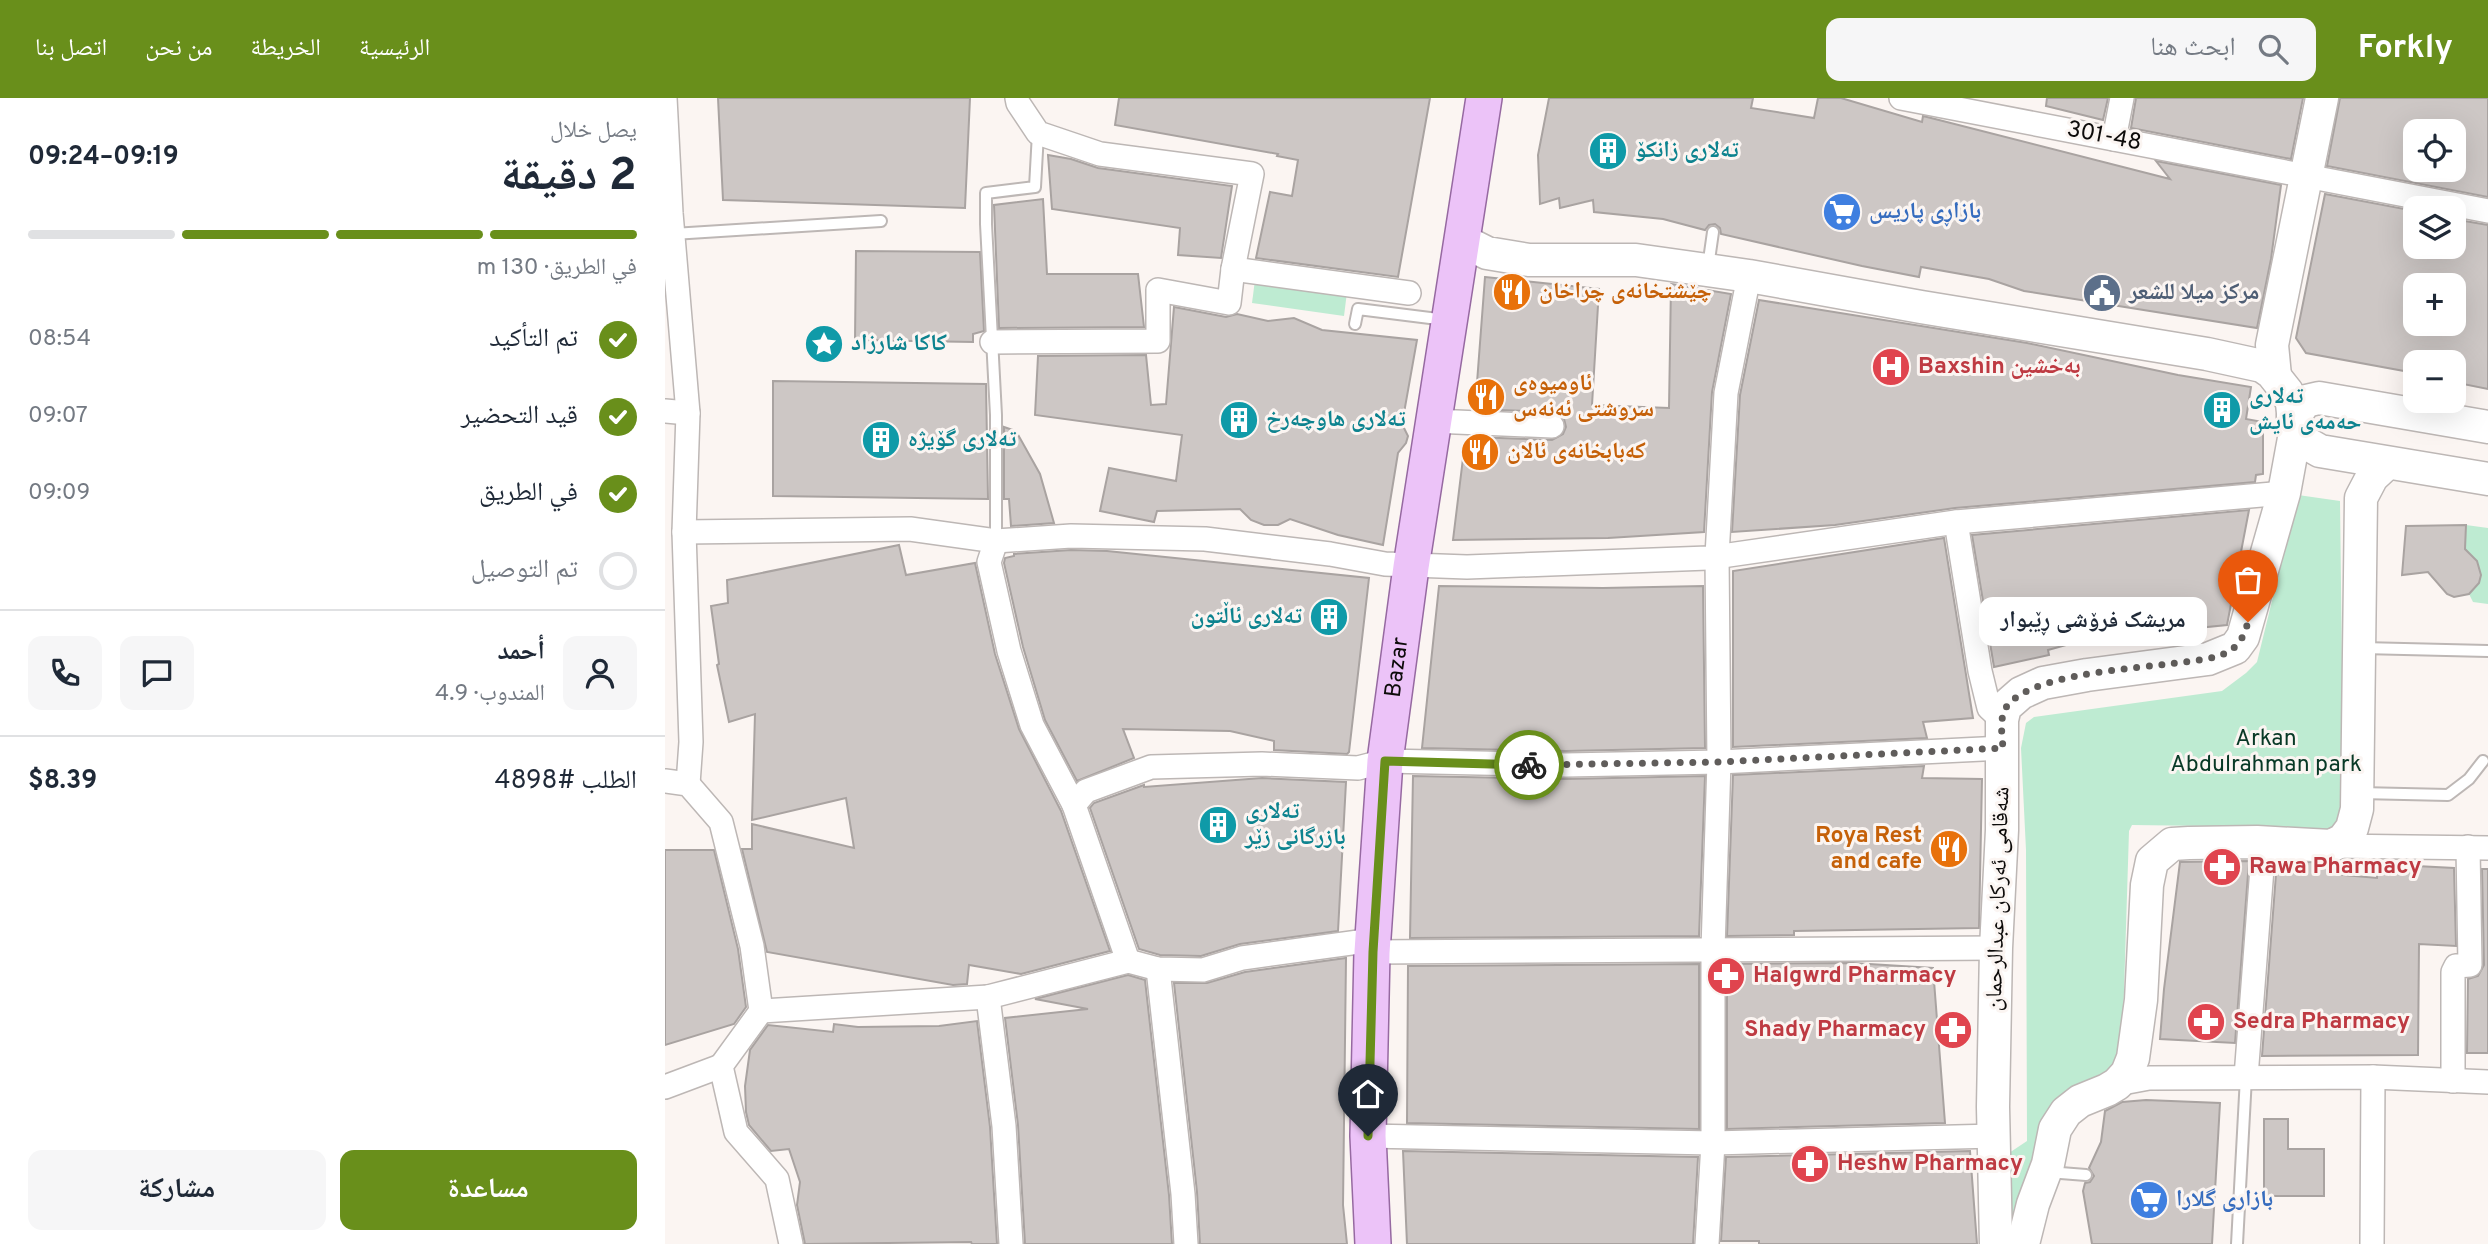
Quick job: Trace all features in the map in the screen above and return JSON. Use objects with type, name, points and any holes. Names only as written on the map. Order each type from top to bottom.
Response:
[{"type":"main road","name":"Bazar","points":[[1373,1244],[1368,1136],[1373,946],[1385,761],[1411,566],[1484,98]]},
{"type":"street","points":[[665,98],[669,220],[688,413],[684,532],[676,592],[691,742],[676,783],[720,822],[752,946],[761,1011],[721,1066],[665,1087]]},
{"type":"street","points":[[992,342],[1158,341],[1158,290],[1229,303],[1252,174],[1100,154],[1038,133],[1017,98]]},
{"type":"street","name":"301-48","points":[[1901,98],[1948,102],[2114,139],[2488,211]]},
{"type":"street","points":[[2114,139],[2122,98]]},
{"type":"street","points":[[2275,376],[2272,345],[2322,98]]},
{"type":"street","points":[[1463,241],[1487,253],[1529,260],[1636,260],[1749,276],[2207,354],[2262,366],[2275,376],[2292,403],[2294,425],[2284,493],[2243,637],[2235,648],[2208,659],[2043,683],[2021,693],[2005,707],[2002,734]]},
{"type":"street","points":[[1233,269],[1409,293]]},
{"type":"street","points":[[1707,1244],[1713,1143],[1713,949],[1719,762],[1717,555],[1726,393],[1749,276]]},
{"type":"street","points":[[2294,425],[2306,401],[2319,398],[2488,427]]},
{"type":"street","points":[[665,411],[688,413]]},
{"type":"street","points":[[1433,421],[1552,426]]},
{"type":"street","points":[[2294,425],[2306,443],[2320,451],[2488,479]]},
{"type":"street","points":[[2361,498],[2372,477],[2387,463]]},
{"type":"street","points":[[684,532],[910,529],[996,541],[1071,536],[1205,539],[1411,566],[1467,567],[1708,558],[1956,522],[2284,493],[2292,482],[2314,467],[2330,468],[2354,483],[2361,498],[2357,809],[2353,828],[2343,840],[2331,846]]},
{"type":"street","points":[[1956,522],[1980,671],[1989,708],[2002,734]]},
{"type":"street","points":[[996,541],[989,562],[1009,651],[1032,725],[1074,805],[1128,961]]},
{"type":"street","points":[[1074,805],[1086,791],[1151,767],[1262,764],[1358,768],[1385,761],[1566,765],[1719,762],[2002,734]]},
{"type":"street","name":"شەقامی ئەرکان عبدالرحمان","points":[[1996,1244],[1993,1107],[1996,948],[2002,830],[2002,734]]},
{"type":"street","points":[[2246,1077],[2263,855],[2257,842]]},
{"type":"street","points":[[2023,1244],[2055,1129],[2066,1112],[2080,1101],[2117,1084],[2127,1073],[2133,1058],[2141,1000],[2147,885],[2152,861],[2162,850],[2172,845],[2257,842],[2478,848],[2475,965],[2459,965],[2453,972],[2453,1081]]},
{"type":"street","points":[[761,1011],[988,997],[1128,961],[1158,969],[1203,970],[1242,958],[1373,946],[1996,948]]},
{"type":"street","points":[[1158,969],[1183,1194],[1185,1244]]},
{"type":"street","points":[[988,997],[1004,1125],[1011,1244]]},
{"type":"street","points":[[721,1066],[736,1132],[777,1179],[791,1244]]},
{"type":"street","points":[[2117,1084],[2149,1077],[2373,1077],[2488,1082]]},
{"type":"street","points":[[2372,1244],[2373,1077]]},
{"type":"street","points":[[1368,1136],[1713,1143],[1995,1136]]},
{"type":"lane","points":[[996,541],[996,415],[986,192],[1035,187],[1038,133]]},
{"type":"lane","points":[[669,220],[880,222]]},
{"type":"lane","points":[[1708,270],[1713,232]]},
{"type":"lane","points":[[1355,324],[1358,309],[1448,320]]},
{"type":"lane","points":[[2360,648],[2488,651]]},
{"type":"lane","points":[[2357,793],[2448,794],[2469,779],[2483,761]]},
{"type":"lane","points":[[2237,1244],[2246,1077]]},
{"type":"lane","points":[[2045,1171],[2086,1175]]},
{"type":"green space","points":[[1255,280],[1347,292],[1344,316],[1252,303]]},
{"type":"green space","name":"Arkan Abdulrahman park","points":[[2298,495],[2340,501],[2343,750],[2341,825],[2330,832],[2132,825],[2129,831],[2123,1023],[2119,1067],[2094,1086],[2012,1233],[2006,1155],[2027,1141],[2026,850],[2021,748],[2026,723],[2034,717],[2222,691],[2246,673],[2257,662]]},
{"type":"green space","points":[[2466,525],[2488,528],[2488,604],[2473,602],[2469,594],[2477,583],[2480,572],[2476,561],[2465,552]]},
{"type":"building","points":[[718,98],[970,98],[965,208],[723,200]]},
{"type":"building","points":[[1119,98],[1430,98],[1398,277],[1256,258],[1270,192],[1292,196],[1298,160],[1277,156],[1278,154],[1115,125]]},
{"type":"building","points":[[1549,98],[1753,98],[1751,108],[1814,118],[1818,98],[1841,98],[1922,122],[1923,116],[2170,179],[2156,161],[2281,185],[2271,259],[2257,328],[2024,291],[1989,279],[1921,267],[1919,277],[1721,234],[1720,228],[1715,224],[1709,225],[1705,230],[1663,219],[1594,212],[1593,200],[1560,208],[1559,198],[1540,204],[1538,155]]},
{"type":"building","points":[[2047,98],[2108,98],[2103,120],[2046,106]]},
{"type":"building","points":[[2136,98],[2303,98],[2291,159],[2131,128]]},
{"type":"building","points":[[2340,98],[2488,98],[2488,197],[2410,182],[2466,182],[2466,119],[2403,119],[2403,181],[2327,166]]},
{"type":"building","points":[[1048,155],[1098,168],[1232,186],[1221,258],[1178,255],[1180,228],[1052,209]]},
{"type":"building","points":[[2325,194],[2403,209],[2403,259],[2466,259],[2466,221],[2488,225],[2488,389],[2466,385],[2466,350],[2403,350],[2403,371],[2306,353],[2296,338]]},
{"type":"building","points":[[1043,199],[1047,274],[1138,274],[1144,327],[999,328],[994,205]]},
{"type":"building","points":[[856,251],[980,252],[984,331],[973,334],[973,342],[855,340]]},
{"type":"building","points":[[1485,277],[1599,289],[1592,405],[1669,408],[1671,284],[1731,294],[1712,392],[1704,532],[1608,538],[1453,540],[1465,442],[1472,442],[1473,437],[1552,440],[1563,434],[1566,427],[1564,419],[1553,412],[1475,409]]},
{"type":"building","points":[[1759,300],[2027,343],[2178,375],[2251,387],[2246,419],[2263,422],[2263,474],[2256,475],[2255,482],[1955,508],[1835,525],[1732,532],[1740,395]]},
{"type":"building","name":"تەلاری هاوچەرخ","points":[[1174,307],[1226,317],[1237,314],[1268,321],[1294,318],[1322,330],[1417,340],[1402,424],[1408,436],[1398,453],[1383,545],[1338,535],[1290,519],[1278,525],[1264,525],[1251,520],[1240,509],[1157,511],[1154,522],[1100,511],[1109,468],[1176,481],[1182,435],[1035,415],[1038,356],[1146,355],[1151,405],[1166,404]]},
{"type":"building","name":"تەلاری گۆیژە","points":[[773,381],[986,384],[988,499],[773,496]]},
{"type":"building","points":[[1004,427],[1016,431],[1040,474],[1054,523],[1011,526],[1009,499],[1004,499]]},
{"type":"building","points":[[2249,510],[2227,625],[2107,637],[2066,645],[2048,650],[2049,655],[1994,667],[1972,535]]},
{"type":"building","points":[[2466,525],[2465,549],[2477,561],[2481,575],[2479,583],[2469,594],[2454,597],[2447,594],[2428,572],[2402,575],[2406,526]]},
{"type":"building","points":[[1944,538],[1973,718],[1923,722],[1927,738],[1733,747],[1733,571]]},
{"type":"building","points":[[899,545],[906,575],[975,563],[995,654],[1019,729],[1061,811],[1110,951],[1021,974],[969,965],[967,984],[953,985],[767,952],[742,849],[752,849],[752,824],[854,848],[846,798],[752,820],[755,714],[729,722],[717,665],[711,606],[728,603],[727,580]]},
{"type":"building","points":[[1071,550],[1107,551],[1369,578],[1349,752],[1274,750],[1274,741],[1230,731],[1123,729],[1134,758],[1077,781],[1045,720],[1023,647],[1004,563],[1005,558],[1014,554]]},
{"type":"building","points":[[1439,586],[1703,586],[1705,748],[1566,751],[1422,748]]},
{"type":"building","points":[[1924,766],[1922,778],[1982,779],[1979,928],[1794,931],[1794,935],[1727,936],[1733,775]]},
{"type":"building","points":[[1413,776],[1566,779],[1705,776],[1699,936],[1410,938]]},
{"type":"building","points":[[1262,778],[1346,782],[1338,931],[1240,944],[1201,956],[1160,955],[1139,949],[1090,808],[1094,803],[1144,785]]},
{"type":"building","points":[[665,850],[714,850],[738,949],[746,1007],[734,1024],[665,1045]]},
{"type":"building","points":[[2249,861],[2235,1043],[2160,1039],[2180,862]]},
{"type":"building","points":[[2277,861],[2335,863],[2333,874],[2377,878],[2378,864],[2454,868],[2456,946],[2419,944],[2418,1055],[2262,1056]]},
{"type":"building","points":[[2482,869],[2488,869],[2488,1053],[2467,1053],[2468,979],[2478,976],[2484,965]]},
{"type":"building","points":[[1346,958],[1343,1205],[1347,1244],[1200,1244],[1197,1192],[1174,983],[1207,983],[1245,972]]},
{"type":"building","points":[[1853,963],[1933,968],[1945,1123],[1727,1129],[1727,964]]},
{"type":"building","points":[[1699,964],[1699,1129],[1407,1123],[1408,966]]},
{"type":"building","points":[[1128,975],[1145,980],[1172,1244],[1025,1244],[1018,1125],[1005,1018],[1088,1009],[1035,999]]},
{"type":"building","points":[[977,1021],[990,1127],[997,1244],[805,1244],[797,1205],[800,1182],[789,1149],[771,1151],[749,1125],[746,1112],[745,1086],[750,1050],[768,1025],[833,1032],[834,1024],[858,1027],[939,1026]]},
{"type":"building","name":"بازاری گلارا","points":[[2146,1100],[2220,1103],[2212,1244],[2092,1244],[2083,1191],[2085,1183],[2090,1182],[2094,1176],[2089,1168],[2101,1142],[2105,1111],[2122,1102]]},
{"type":"building","points":[[2264,1119],[2288,1119],[2288,1149],[2324,1149],[2324,1196],[2264,1196]]},
{"type":"building","points":[[1403,1151],[1698,1157],[1693,1244],[1407,1244]]},
{"type":"building","points":[[1970,1151],[1977,1244],[1759,1244],[1759,1241],[1721,1241],[1726,1157]]},
{"type":"way so far","points":[[1529,765],[1719,762],[2003,748],[2002,720],[2005,707],[2021,693],[2043,683],[2219,656],[2235,648],[2243,637],[2248,622]]},
{"type":"place","name":"تەلاری زانکۆ","points":[[1608,151]]},
{"type":"place","name":"بازاڕی پاریس","points":[[1842,212]]},
{"type":"place","name":"چێشتخانەی چراخان","points":[[1512,292]]},
{"type":"place","name":"مركز ميلا للشعر","points":[[2102,293]]},
{"type":"place","name":"كاكا شارزاد","points":[[824,344]]},
{"type":"place","name":"Baxshin بەخشین","points":[[1891,367]]},
{"type":"place","name":"ئاومیوەی سروشتی ئەنەس","points":[[1486,397]]},
{"type":"place","name":"تەلاری حەمەی ئایش","points":[[2222,410]]},
{"type":"place","name":"تەلاری هاوچەرخ","points":[[1239,420]]},
{"type":"place","name":"تەلاری گۆیژە","points":[[881,440]]},
{"type":"place","name":"کەبابخانەی ئالان","points":[[1480,452]]},
{"type":"place","name":"تەلاری ئاڵتون","points":[[1329,617]]},
{"type":"place","name":"مریشک فرۆشی ڕێبوار","points":[[2248,622]]},
{"type":"place","name":"تەلاری بازرگانی زێر","points":[[1218,825]]},
{"type":"place","name":"Roya Rest and cafe","points":[[1949,849]]},
{"type":"place","name":"Rawa Pharmacy","points":[[2222,867]]},
{"type":"place","name":"Halgwrd Pharmacy","points":[[1726,976]]},
{"type":"place","name":"Sedra Pharmacy","points":[[2206,1022]]},
{"type":"place","name":"Shady Pharmacy","points":[[1953,1030]]},
{"type":"place","name":"Heshw Pharmacy","points":[[1810,1164]]},
{"type":"place","name":"بازاری گلارا","points":[[2149,1200]]},
{"type":"route","points":[[1368,1136],[1373,952],[1385,761],[1529,765]]}]
